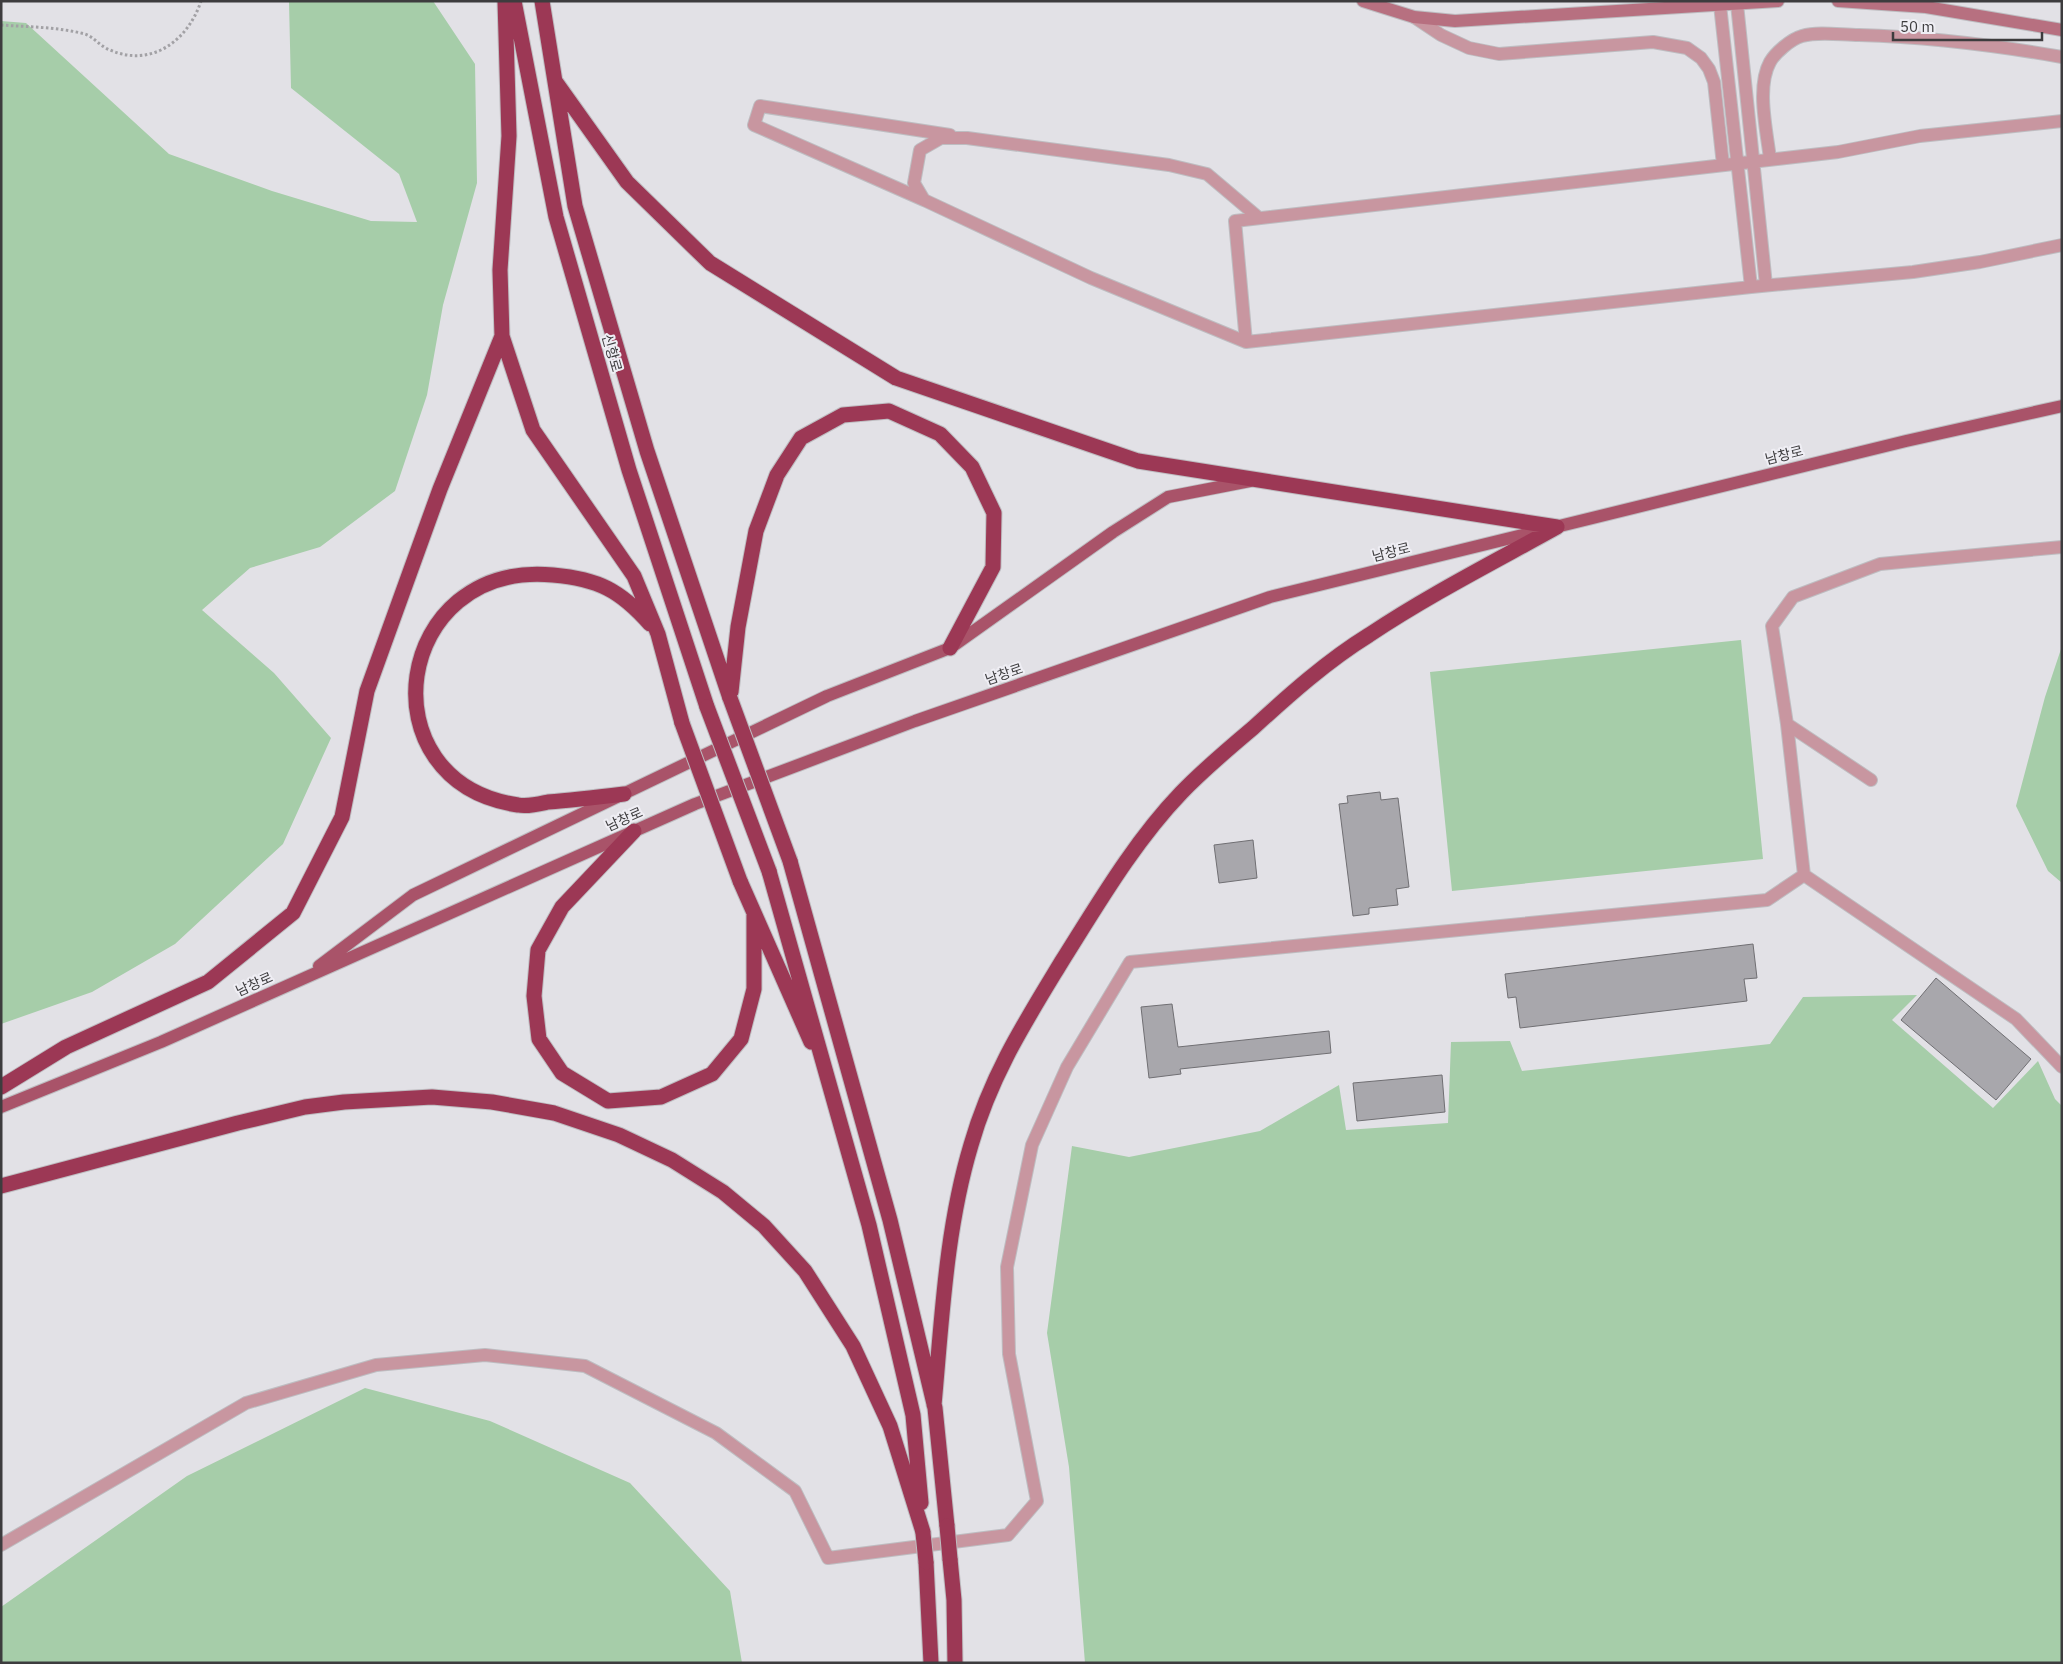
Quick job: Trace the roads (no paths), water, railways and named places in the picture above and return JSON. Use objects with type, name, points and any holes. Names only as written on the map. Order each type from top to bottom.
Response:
[{"type":"highway","points":[[505,1],[509,136],[500,270],[502,336],[533,430],[634,576],[658,634],[682,723],[740,881],[831,1088],[868,1225],[913,1414],[926,1562],[931,1663]]},
{"type":"highway","name":"신항로","points":[[514,1],[556,217],[629,470],[707,707],[770,871],[831,1088]]},
{"type":"highway","name":"신항로","points":[[542,1],[575,206],[648,451],[730,698],[790,861],[890,1220],[934,1405]]},
{"type":"highway","points":[[555,81],[627,182],[710,263],[896,378],[1138,462],[1557,526]]},
{"type":"highway","points":[[1,1087],[66,1047],[208,982],[293,913],[342,817],[367,691],[440,489],[502,336]]},
{"type":"highway","points":[[730,698],[738,627],[756,531],[777,475],[801,438],[843,415],[889,411],[940,434],[972,467],[994,513],[994,567],[950,648]]},
{"type":"highway","points":[[955,1663],[954,1600],[934,1405],[945,1288],[957,1206],[970,1147],[984,1105],[1010,1046],[1096,906],[1142,841],[1180,794],[1218,758],[1313,676],[1367,635],[1557,526]]},
{"type":"highway","points":[[624,794],[520,806],[483,796],[450,775],[432,755],[417,716],[416,670],[429,635],[449,607],[476,588],[505,578],[542,574],[579,577],[613,589],[642,614],[658,634]]},
{"type":"highway","points":[[634,831],[562,907],[538,950],[534,996],[539,1039],[562,1073],[608,1101],[661,1097],[712,1074],[741,1039],[754,989],[754,913]]},
{"type":"highway","points":[[1,1186],[238,1123],[305,1107],[344,1102],[432,1097],[492,1102],[554,1113],[619,1134],[672,1160],[723,1192],[764,1226],[804,1271],[854,1346],[890,1426],[923,1533]]},
{"type":"main road","points":[[1363,1],[1414,16],[1456,21],[1778,1]]},
{"type":"main road","points":[[1838,1],[1926,7],[2062,30]]},
{"type":"main road","name":"남창로","points":[[1,1107],[161,1042],[696,804],[915,721],[1270,597],[1906,441],[2062,406]]},
{"type":"main road","points":[[301,979],[413,895],[827,696],[950,648],[1112,532],[1168,497],[1255,480]]},
{"type":"street","points":[[1737,4],[1755,161],[1766,286]]},
{"type":"street","points":[[1720,5],[1739,163],[1751,287]]},
{"type":"street","points":[[1414,16],[1441,35],[1469,48],[1499,54],[1653,42],[1687,48],[1701,58],[1709,69],[1714,82],[1723,165]]},
{"type":"street","points":[[1770,159],[1764,82],[1770,61],[1787,45],[1801,36],[1821,34],[1917,36],[2062,57]]},
{"type":"street","points":[[1259,218],[1207,174],[1169,165],[967,138],[760,106],[754,125],[924,200],[1091,278],[1246,342],[1751,287],[1913,272],[1980,262],[2062,245]]},
{"type":"street","points":[[1246,342],[1235,221],[1838,152],[1920,136],[2062,121]]},
{"type":"street","points":[[924,200],[914,183],[920,150],[941,138],[967,138]]},
{"type":"street","points":[[2062,547],[1880,564],[1794,597],[1772,626],[1787,724],[1804,875],[2016,1018],[2062,1066]]},
{"type":"street","points":[[1787,724],[1871,780]]},
{"type":"street","points":[[1,1545],[246,1403],[376,1365],[485,1355],[585,1366],[716,1433],[795,1491],[828,1558],[1008,1535],[1037,1502],[1009,1354],[1007,1277],[1007,1267],[1032,1145],[1067,1067],[1130,962],[1767,900],[1804,875]]}]
